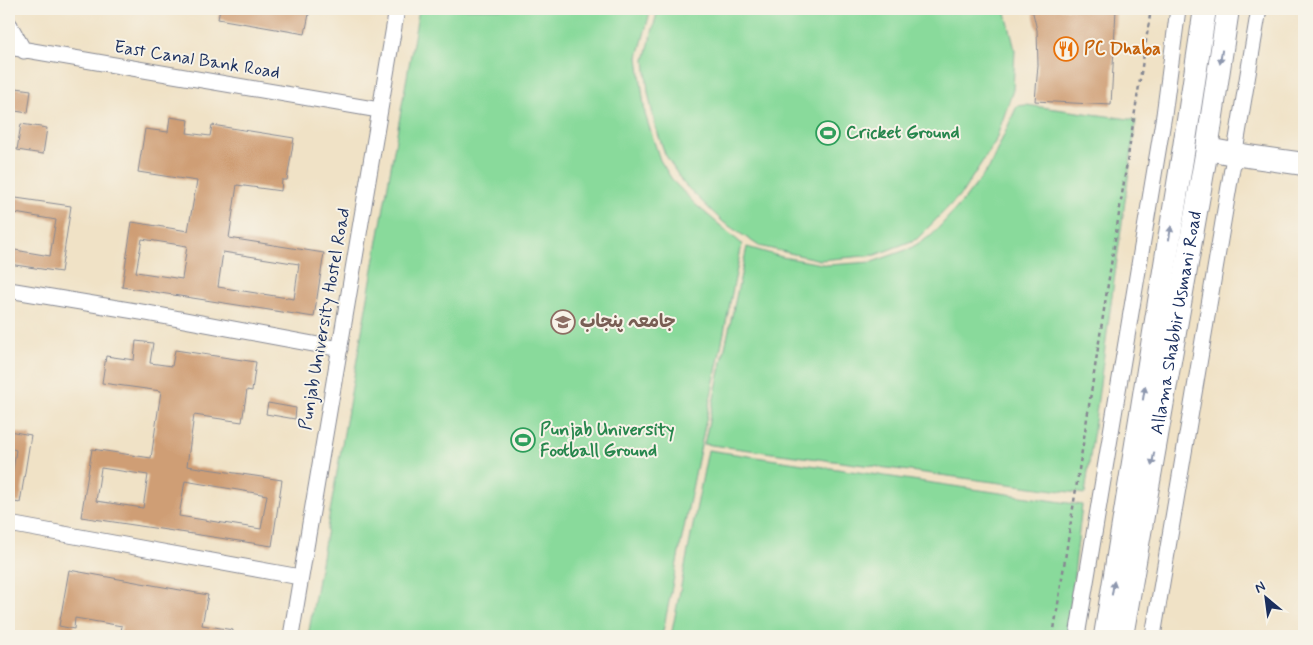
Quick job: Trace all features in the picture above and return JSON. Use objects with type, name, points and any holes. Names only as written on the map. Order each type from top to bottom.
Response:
[{"type":"main road","name":"Allama Shabbir Usmani Road","points":[[1105,636],[1205,9]]},
{"type":"main road","name":"Allama Shabbir Usmani Road","points":[[1122,636],[1206,149],[1228,9]]},
{"type":"main road","points":[[1206,149],[1304,164]]},
{"type":"street","name":"Punjab University Hostel Road","points":[[290,636],[397,9]]},
{"type":"street","points":[[1077,636],[1164,115],[1178,9]]},
{"type":"street","points":[[1153,636],[1259,9]]},
{"type":"street","points":[[9,24],[24,51]]},
{"type":"street","name":"East Canal Bank Road","points":[[9,48],[379,110]]},
{"type":"street","points":[[9,290],[156,315],[340,350]]},
{"type":"street","points":[[9,524],[300,576]]},
{"type":"path","points":[[1053,636],[1151,9]]},
{"type":"green space","name":"Punjab University Football Ground","points":[[419,9],[651,9],[638,57],[645,114],[660,160],[673,181],[695,204],[742,244],[662,636],[308,636]]},
{"type":"green space","name":"Cricket Ground","points":[[658,9],[1005,9],[1015,50],[1013,90],[995,142],[962,193],[917,239],[875,255],[820,260],[759,246],[723,222],[683,183],[665,154],[655,125],[648,92],[645,60]]},
{"type":"green space","points":[[1026,105],[1136,120],[1085,494],[704,444],[747,247],[782,257],[828,265],[872,262],[909,249],[932,235],[964,200],[989,168],[1017,106]]},
{"type":"green space","points":[[708,450],[1082,505],[1067,636],[671,636]]},
{"type":"building","points":[[220,9],[310,9],[305,34],[218,19]]},
{"type":"building","points":[[1032,9],[1116,9],[1111,105],[1035,101],[1038,65],[1037,30]]},
{"type":"building","points":[[9,87],[31,90],[28,113],[9,110]]},
{"type":"building","points":[[170,117],[189,120],[187,133],[210,136],[212,125],[294,138],[287,180],[282,180],[281,191],[237,185],[229,238],[324,253],[314,317],[122,287],[132,222],[188,231],[197,181],[138,172],[145,129],[168,132]],"holes":[[[142,239],[187,246],[182,279],[136,272]],[[223,252],[299,264],[294,299],[218,287]]]},
{"type":"building","points":[[21,124],[47,128],[43,154],[17,150]]},
{"type":"building","points":[[9,197],[71,206],[61,272],[9,264],[9,249],[50,256],[56,220],[9,212]]},
{"type":"building","points":[[136,341],[153,343],[150,363],[172,366],[175,350],[256,362],[252,391],[247,390],[242,422],[194,415],[187,466],[282,480],[272,546],[81,517],[92,449],[151,458],[161,391],[102,383],[106,356],[134,360]],"holes":[[[101,468],[148,475],[143,508],[96,501]],[[185,481],[267,495],[261,529],[179,516]]]},
{"type":"building","points":[[268,403],[296,408],[295,419],[266,414]]},
{"type":"building","points":[[9,431],[31,435],[20,503],[9,501],[9,484],[11,484],[16,450],[9,448]]},
{"type":"building","points":[[69,570],[208,595],[202,625],[233,630],[232,636],[120,636],[122,626],[75,618],[74,629],[59,626]]},
{"type":"place","name":"PC Dhaba","points":[[1066,49]]},
{"type":"place","name":"Cricket Ground","points":[[828,133]]},
{"type":"place","name":"جامعہ پنجاب","points":[[563,322]]},
{"type":"place","name":"Punjab University Football Ground","points":[[523,440]]}]
